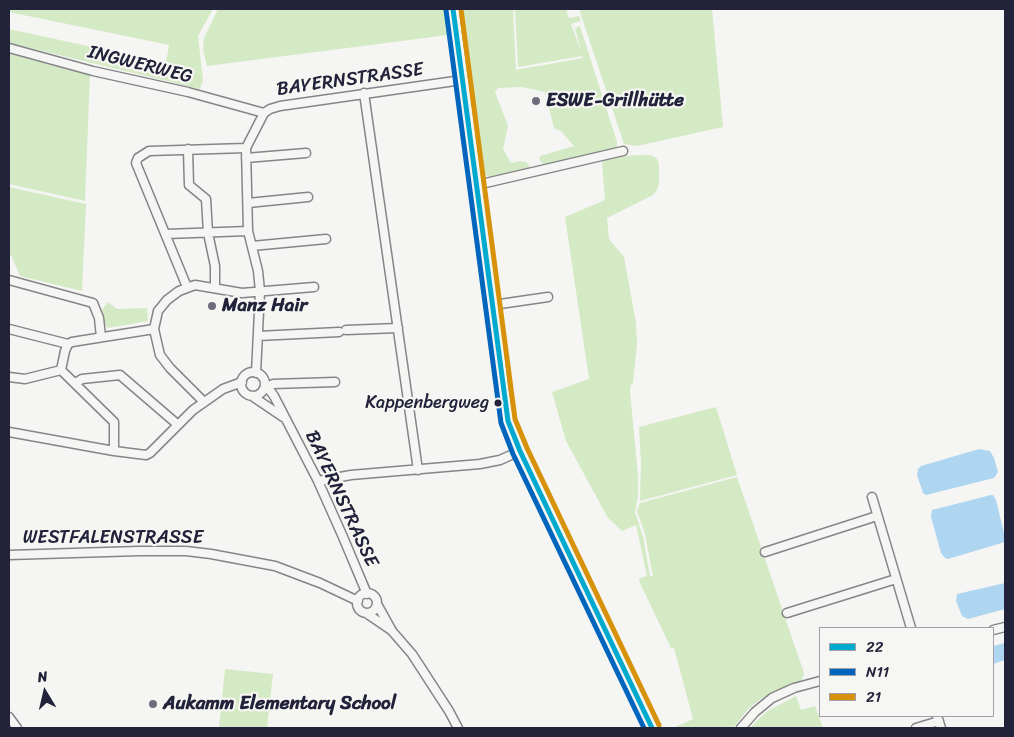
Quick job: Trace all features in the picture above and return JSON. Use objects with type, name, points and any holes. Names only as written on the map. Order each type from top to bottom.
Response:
[{"type":"main road","points":[[453,9],[506,408],[512,431],[652,728]]},
{"type":"street","name":"INGWERWEG","points":[[9,48],[93,71],[188,92],[264,113]]},
{"type":"street","name":"BAYERNSTRASSE","points":[[256,373],[260,292],[258,271],[248,231],[246,148],[264,113],[280,106],[462,80]]},
{"type":"street","points":[[364,94],[418,470]]},
{"type":"street","points":[[187,287],[166,234],[148,197],[136,163],[138,158],[149,151],[246,148]]},
{"type":"street","points":[[188,149],[189,185],[206,199],[208,233],[216,266],[215,288]]},
{"type":"street","points":[[477,185],[623,151]]},
{"type":"street","points":[[246,158],[306,154]]},
{"type":"street","points":[[248,202],[308,197]]},
{"type":"street","points":[[166,234],[248,231]]},
{"type":"street","points":[[252,246],[326,239]]},
{"type":"street","points":[[9,280],[93,303],[99,318],[101,337]]},
{"type":"street","points":[[204,402],[170,368],[160,355],[154,329],[161,306],[172,295],[187,287],[195,286],[233,292],[260,292],[314,287]]},
{"type":"street","points":[[493,305],[548,296]]},
{"type":"street","points":[[258,336],[398,328]]},
{"type":"street","points":[[9,329],[68,344],[154,329]]},
{"type":"street","points":[[61,370],[68,344]]},
{"type":"street","points":[[9,377],[25,379],[61,370]]},
{"type":"street","points":[[61,370],[114,422],[114,451]]},
{"type":"street","points":[[9,432],[146,455],[193,410],[223,389],[242,382],[248,373],[256,373],[262,377],[266,386]]},
{"type":"street","points":[[75,383],[82,379],[120,375],[177,424]]},
{"type":"street","points":[[242,382],[244,392],[252,396],[262,391],[266,386],[273,384],[335,382]]},
{"type":"street","name":"BAYERNSTRASSE","points":[[266,386],[318,481],[367,594]]},
{"type":"street","name":"BAYERNSTRASSE","points":[[252,396],[285,418]]},
{"type":"street","points":[[318,481],[351,475],[480,464],[500,460],[520,451]]},
{"type":"street","points":[[872,497],[911,627]]},
{"type":"street","points":[[764,552],[877,516]]},
{"type":"street","name":"WESTFALENSTRASSE","points":[[9,555],[138,551],[186,551],[211,554],[251,560],[282,568],[320,582],[358,601]]},
{"type":"street","points":[[787,613],[896,579]]},
{"type":"street","points":[[392,631],[360,610],[358,601],[361,596],[367,594],[375,598],[392,631],[412,654],[458,728]]},
{"type":"street","points":[[366,613],[375,610],[377,604]]},
{"type":"street","points":[[741,728],[755,712],[772,698],[794,688],[819,681]]},
{"type":"street","points":[[9,717],[17,728]]},
{"type":"street","points":[[916,728],[939,722]]},
{"type":"green space","points":[[9,9],[213,9],[198,36],[203,80],[200,89],[9,43],[9,29],[166,63],[169,45],[9,12]]},
{"type":"green space","points":[[218,9],[446,9],[448,35],[207,66],[203,50],[204,38]]},
{"type":"green space","points":[[458,9],[513,9],[516,70],[583,58],[582,56],[518,67],[515,9],[566,9],[569,18],[579,16],[581,21],[571,24],[581,51],[575,28],[580,26],[617,147],[544,165],[539,159],[540,156],[574,146],[561,131],[554,128],[545,92],[522,87],[498,88],[495,92],[508,126],[503,149],[511,163],[526,162],[529,168],[490,177],[481,172]]},
{"type":"green space","points":[[579,9],[712,9],[723,127],[637,146],[624,144]]},
{"type":"green space","points":[[9,54],[90,75],[85,201],[9,184]]},
{"type":"green space","points":[[647,155],[657,159],[659,164],[657,190],[653,195],[607,218],[609,239],[624,257],[636,323],[637,343],[633,383],[630,391],[638,476],[638,496],[635,512],[643,537],[650,576],[653,576],[645,534],[637,511],[640,503],[737,477],[804,673],[802,680],[798,683],[770,693],[749,708],[733,728],[673,728],[693,719],[674,648],[671,648],[639,581],[640,578],[647,576],[636,525],[622,531],[608,518],[566,441],[552,392],[589,379],[565,217],[605,200],[602,164],[604,160],[611,156]]},
{"type":"green space","points":[[9,187],[86,204],[82,291],[20,276],[11,255],[9,255]]},
{"type":"green space","points":[[108,302],[117,309],[147,308],[148,321],[108,328],[104,324],[102,310]]},
{"type":"green space","points":[[716,407],[737,475],[640,501],[641,462],[639,427]]},
{"type":"green space","points":[[225,669],[273,674],[267,728],[219,728]]},
{"type":"green space","points":[[796,696],[801,710],[815,706],[823,728],[750,728],[766,712]]},
{"type":"water","points":[[979,449],[990,451],[994,458],[998,472],[994,478],[926,495],[923,493],[917,475],[918,469],[921,466]]},
{"type":"water","points":[[991,495],[996,500],[1005,542],[948,559],[945,558],[941,553],[931,517],[932,510]]},
{"type":"water","points":[[1005,583],[1005,609],[968,619],[962,616],[956,601],[957,594]]},
{"type":"water","points":[[1005,643],[1005,660],[994,664],[994,646]]},
{"type":"transit line","name":"22","points":[[453,9],[508,421],[520,451],[652,728]]},
{"type":"transit line","name":"21","points":[[461,9],[515,419],[659,725]]},
{"type":"transit line","name":"N11","points":[[446,10],[501,423],[513,454],[644,728]]},
{"type":"place","name":"ESWE-Grillhütte","points":[[536,101]]},
{"type":"place","name":"Manz Hair","points":[[212,306]]},
{"type":"place","name":"Kappenbergweg","points":[[498,403]]},
{"type":"place","name":"Aukamm Elementary School","points":[[153,704]]}]
